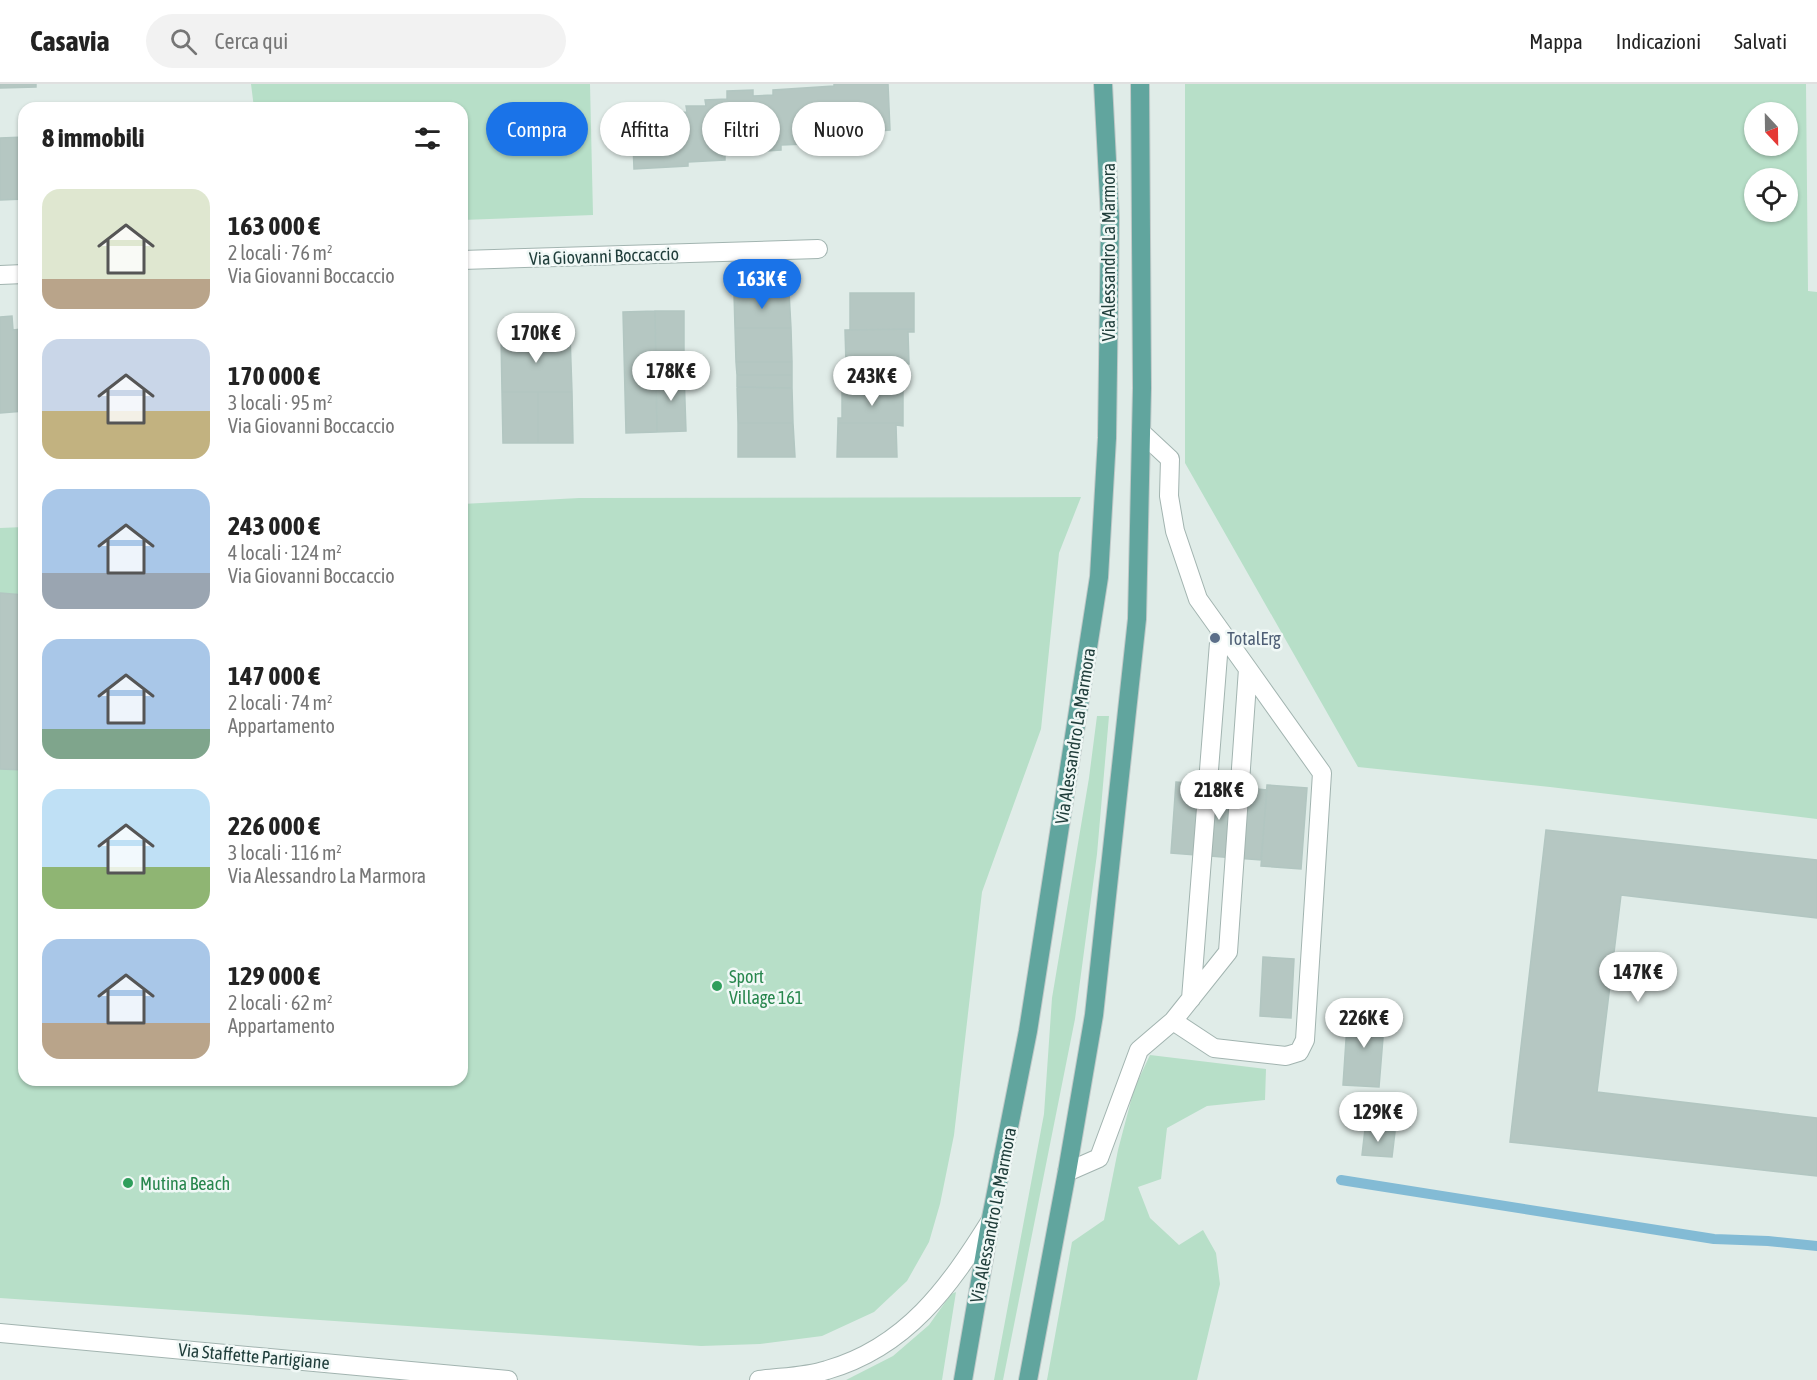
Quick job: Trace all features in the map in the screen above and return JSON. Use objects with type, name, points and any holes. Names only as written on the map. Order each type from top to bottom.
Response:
[{"type":"main road","name":"Via Alessandro La Marmora","points":[[963,1380],[1028,1031],[1099,578],[1107,438],[1110,218],[1103,84]]},
{"type":"main road","name":"Via Alessandro La Marmora","points":[[1028,1380],[1094,1015],[1137,619],[1143,265],[1140,84]]},
{"type":"street","name":"Via Giovanni Boccaccio","points":[[468,260],[818,249]]},
{"type":"street","points":[[0,275],[18,274]]},
{"type":"street","points":[[1141,432],[1170,459],[1169,496],[1175,531],[1198,599],[1322,773],[1305,1040],[1299,1052],[1286,1056],[1214,1048],[1173,1021]]},
{"type":"street","points":[[1191,999],[1220,630]]},
{"type":"street","points":[[1067,1172],[1099,1158],[1139,1050],[1173,1021],[1228,952],[1248,669]]},
{"type":"street","points":[[759,1380],[826,1371],[890,1342],[934,1300],[964,1264],[992,1218]]},
{"type":"street","name":"Via Staffette Partigiane","points":[[0,1333],[508,1380]]},
{"type":"green space","points":[[251,84],[590,84],[593,215],[468,220],[468,102],[253,102]]},
{"type":"green space","points":[[1185,84],[1806,84],[1808,291],[1817,292],[1817,819],[1358,767],[1185,463]]},
{"type":"green space","name":"Sport Village 161","points":[[1081,497],[1059,553],[1041,729],[982,892],[954,1135],[940,1204],[929,1242],[907,1281],[874,1312],[822,1336],[760,1344],[701,1346],[0,1298],[0,528],[18,527],[18,1086],[468,1086],[468,504],[579,498]]},
{"type":"green space","points":[[1097,716],[1109,716],[1097,854],[1075,1019],[1003,1380],[994,1380],[1044,1114],[1052,998],[1089,778]]},
{"type":"green space","points":[[1150,1055],[1266,1069],[1265,1100],[1207,1106],[1167,1128],[1161,1179],[1138,1187],[1150,1218],[1179,1245],[1203,1230],[1216,1253],[1220,1284],[1197,1380],[1047,1380],[1072,1242],[1104,1220],[1118,1150],[1134,1089]]},
{"type":"green space","points":[[956,1292],[942,1380],[846,1380],[893,1356],[929,1325],[951,1294]]},
{"type":"building","points":[[0,84],[36,84],[36,87],[0,88]]},
{"type":"building","points":[[834,84],[888,84],[890,130],[885,130],[885,102],[792,102],[792,145],[781,145],[780,150],[780,102],[705,102],[705,100],[727,99],[727,91],[753,90],[753,96],[773,95],[773,90],[834,86]]},
{"type":"building","points":[[690,106],[702,106],[702,156],[725,156],[725,160],[688,162],[688,166],[634,169],[634,156],[690,156]]},
{"type":"building","points":[[18,137],[18,199],[0,200],[0,138]]},
{"type":"building","points":[[789,292],[791,328],[735,328],[734,293]]},
{"type":"building","points":[[850,293],[914,293],[914,329],[850,330]]},
{"type":"building","points":[[655,311],[684,311],[684,372],[656,373]]},
{"type":"building","points":[[655,311],[657,432],[626,433],[623,312]]},
{"type":"building","points":[[12,316],[13,330],[18,329],[18,412],[0,413],[0,317]]},
{"type":"building","points":[[735,328],[791,328],[792,362],[736,362]]},
{"type":"building","points":[[914,329],[914,332],[908,332],[909,364],[846,363],[845,330]]},
{"type":"building","points":[[501,335],[570,335],[572,392],[502,392]]},
{"type":"building","points":[[736,362],[792,362],[792,375],[737,375]]},
{"type":"building","points":[[846,363],[902,364],[902,377],[846,378]]},
{"type":"building","points":[[684,372],[686,431],[657,432],[656,373]]},
{"type":"building","points":[[737,375],[792,375],[792,388],[737,387]]},
{"type":"building","points":[[902,377],[903,390],[847,391],[846,378]]},
{"type":"building","points":[[737,387],[792,388],[793,423],[738,423]]},
{"type":"building","points":[[842,390],[903,390],[903,423],[838,423],[838,418],[842,418]]},
{"type":"building","points":[[502,392],[538,392],[538,443],[503,443]]},
{"type":"building","points":[[538,392],[572,392],[573,443],[538,443]]},
{"type":"building","points":[[738,423],[793,423],[795,457],[738,457]]},
{"type":"building","points":[[838,423],[903,423],[903,426],[896,425],[897,457],[837,457]]},
{"type":"building","points":[[0,593],[18,594],[18,770],[0,769]]},
{"type":"building","points":[[1176,782],[1267,790],[1261,860],[1171,853]]},
{"type":"building","points":[[1267,785],[1307,788],[1301,869],[1261,866]]},
{"type":"building","points":[[1546,830],[1817,860],[1817,918],[1621,895],[1597,1092],[1817,1118],[1817,1176],[1510,1142]]},
{"type":"building","points":[[1263,957],[1294,959],[1291,1018],[1260,1016]]},
{"type":"building","points":[[1348,1010],[1385,1013],[1379,1087],[1343,1085]]},
{"type":"building","points":[[1365,1129],[1395,1132],[1392,1157],[1362,1155]]},
{"type":"waterway","points":[[1341,1180],[1714,1239],[1817,1246]]},
{"type":"place","name":"TotalErg","points":[[1215,638]]},
{"type":"place","name":"Sport Village 161","points":[[717,986]]},
{"type":"place","name":"Mutina Beach","points":[[128,1183]]}]
